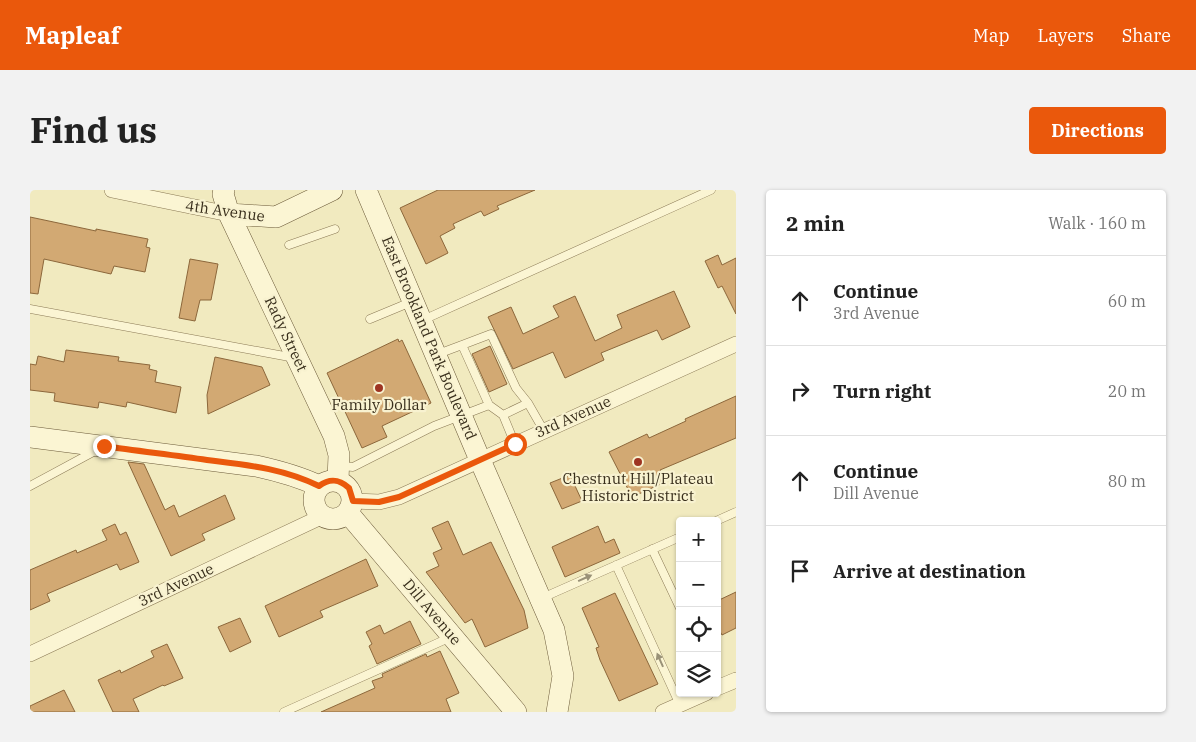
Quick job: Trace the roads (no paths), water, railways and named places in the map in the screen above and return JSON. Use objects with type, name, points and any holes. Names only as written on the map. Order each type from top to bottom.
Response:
[{"type":"street","name":"4th Avenue","points":[[112,190],[229,214],[276,217],[332,190]]},
{"type":"street","name":"Rady Street","points":[[224,190],[223,194],[229,214],[334,436],[339,455],[332,478]]},
{"type":"street","name":"East Brookland Park Boulevard","points":[[366,190],[554,630],[563,676],[557,712]]},
{"type":"street","name":"3rd Avenue","points":[[350,507],[399,497],[736,344]]},
{"type":"street","points":[[30,437],[273,470],[301,478],[332,478],[349,488],[350,507],[342,517],[336,519],[329,519],[318,512],[314,498],[332,478]]},
{"type":"street","name":"Dill Avenue","points":[[350,507],[452,636],[516,712]]},
{"type":"street","name":"3rd Avenue","points":[[30,654],[323,516]]},
{"type":"street","points":[[721,686],[736,680]]},
{"type":"street","points":[[663,712],[697,697]]},
{"type":"lane","points":[[370,319],[417,311],[711,190]]},
{"type":"lane","points":[[289,245],[335,229]]},
{"type":"lane","points":[[30,309],[297,359]]},
{"type":"lane","points":[[436,355],[491,334],[516,388],[528,403],[544,431]]},
{"type":"lane","points":[[462,345],[489,405],[502,414],[515,444]]},
{"type":"lane","points":[[502,414],[528,403]]},
{"type":"lane","points":[[332,478],[434,426],[489,405]]},
{"type":"lane","points":[[30,486],[104,446]]},
{"type":"lane","points":[[721,519],[736,512]]},
{"type":"lane","points":[[540,598],[676,539]]},
{"type":"lane","points":[[652,549],[680,607]]},
{"type":"lane","points":[[616,565],[680,705]]},
{"type":"lane","points":[[288,711],[452,636]]},
{"type":"place","name":"Family Dollar","points":[[379,388]]},
{"type":"place","name":"Chestnut Hill/Plateau Historic District","points":[[638,462]]}]
